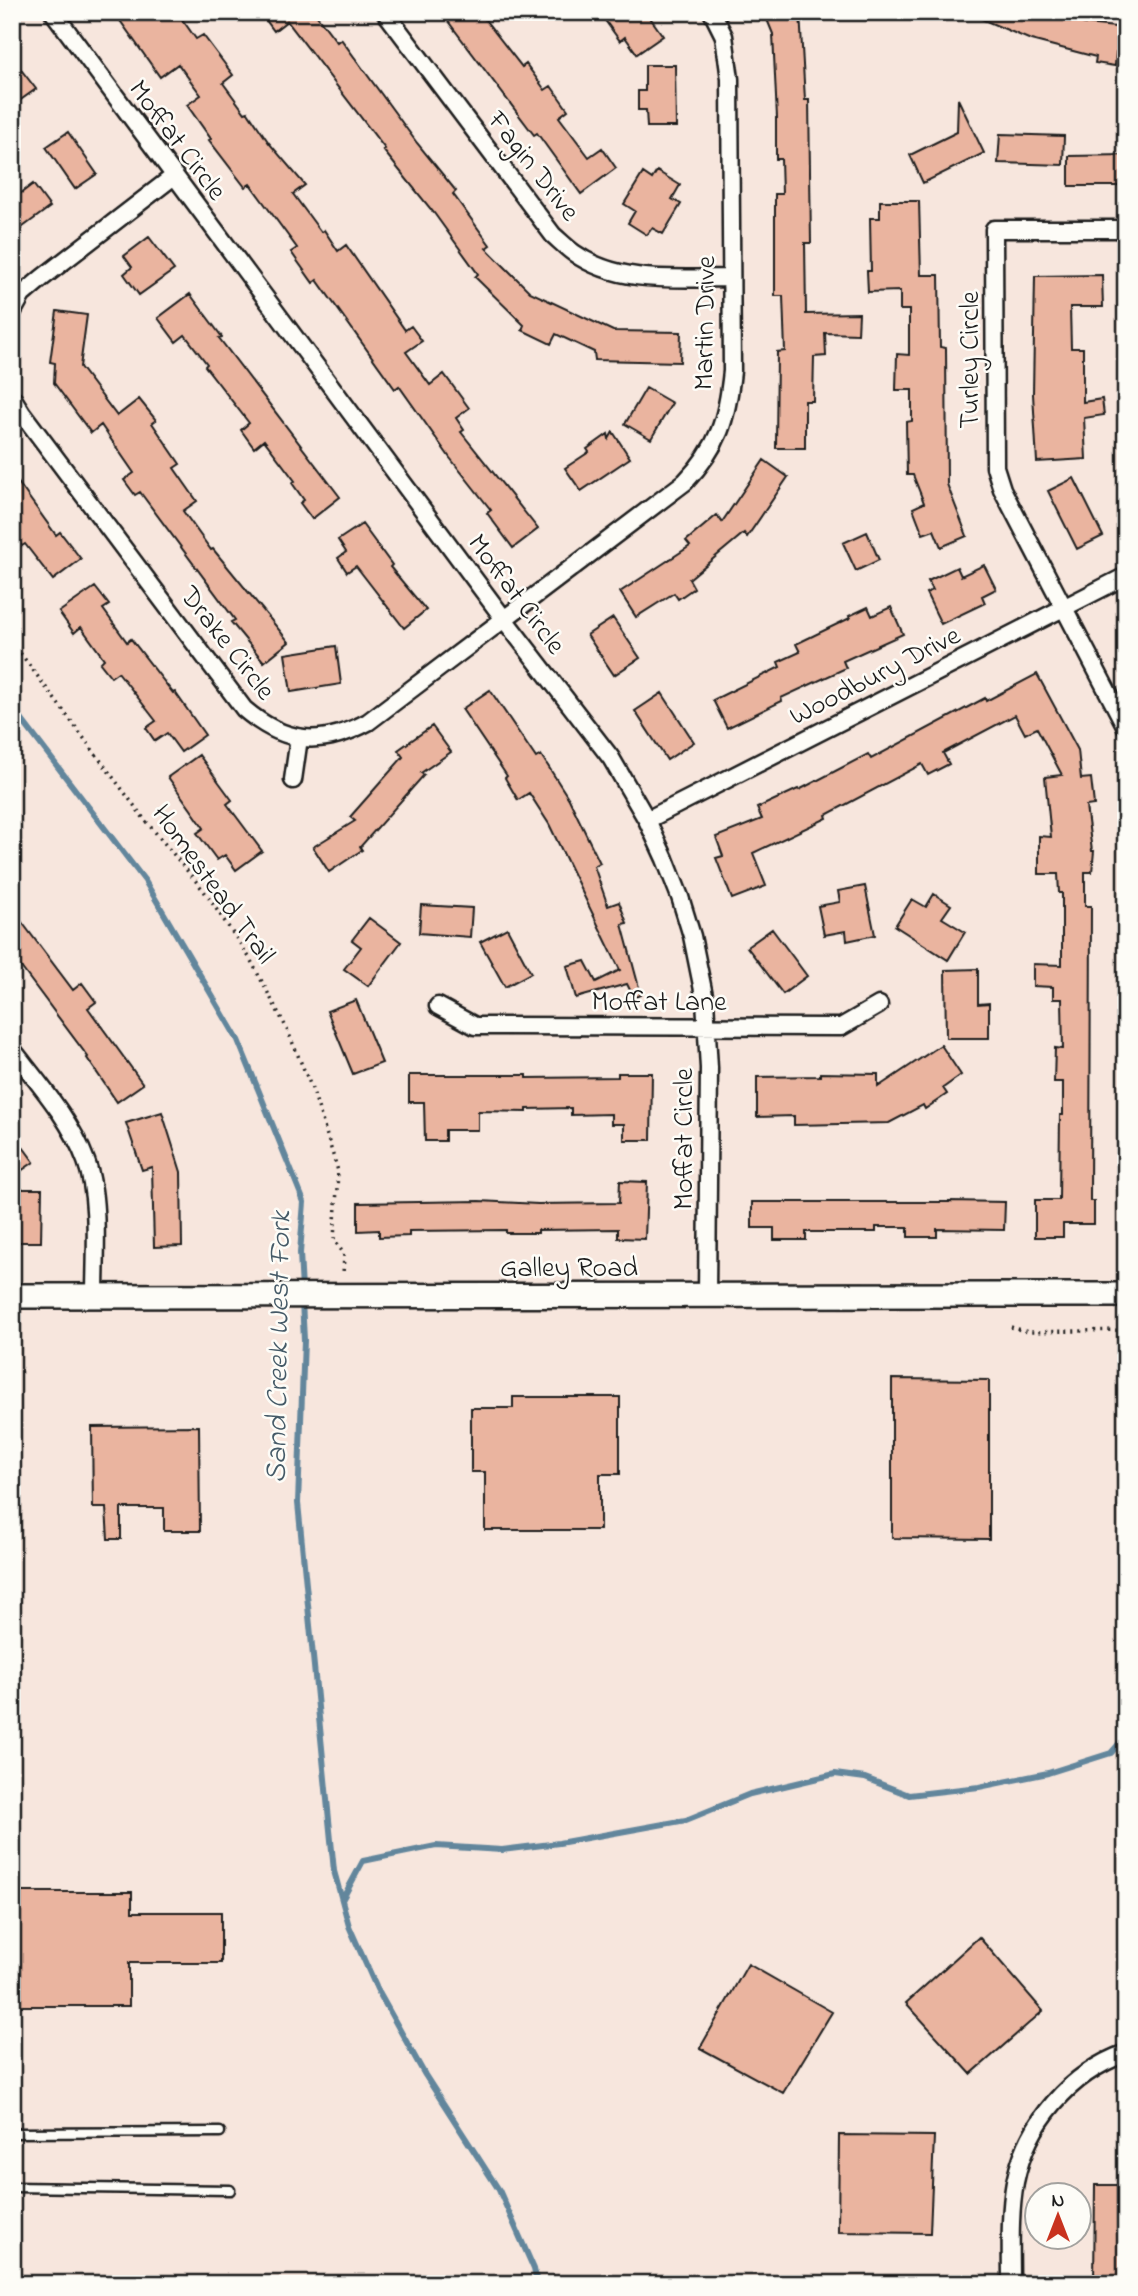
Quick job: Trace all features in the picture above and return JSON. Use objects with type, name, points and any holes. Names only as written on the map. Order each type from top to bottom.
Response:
[{"type":"main road","name":"Galley Road","points":[[12,1296],[1126,1295]]},
{"type":"street","name":"Moffat Circle","points":[[53,12],[504,619],[611,758],[647,820],[665,859],[692,936],[705,1000],[709,1068],[707,1295]]},
{"type":"street","name":"Fagin Drive","points":[[385,12],[553,235],[575,254],[600,267],[628,276],[664,279],[731,278]]},
{"type":"street","name":"Martin Drive","points":[[504,619],[685,482],[704,462],[724,423],[732,371],[730,79],[724,36],[712,12]]},
{"type":"street","points":[[12,313],[22,295],[42,278],[174,176]]},
{"type":"street","name":"Turley Circle","points":[[1062,607],[1002,489],[995,467],[994,229],[1126,229]]},
{"type":"street","name":"Drake Circle","points":[[12,397],[244,709],[262,724],[299,738],[325,739],[347,733],[368,722],[504,619]]},
{"type":"street","name":"Woodbury Drive","points":[[647,820],[1126,576]]},
{"type":"street","points":[[1062,607],[1126,727]]},
{"type":"street","points":[[293,780],[299,738]]},
{"type":"street","name":"Moffat Lane","points":[[438,1006],[475,1026],[841,1027],[879,1005]]},
{"type":"street","points":[[12,1049],[60,1112],[77,1139],[88,1164],[94,1196],[95,1296]]},
{"type":"street","points":[[1011,2284],[1011,2215],[1016,2180],[1024,2152],[1037,2126],[1070,2085],[1094,2068],[1126,2053]]},
{"type":"lane","points":[[12,2133],[220,2132]]},
{"type":"lane","points":[[12,2187],[230,2190]]},
{"type":"path","name":"Homestead Trail","points":[[12,642],[145,820],[204,891],[249,957],[286,1027],[313,1091],[338,1171],[334,1240],[344,1254],[342,1296]]},
{"type":"path","points":[[1011,1327],[1028,1332],[1126,1330]]},
{"type":"building","points":[[114,12],[177,12],[196,39],[203,35],[233,75],[223,83],[305,185],[293,194],[338,251],[346,245],[405,330],[411,326],[422,341],[406,352],[430,385],[444,374],[469,408],[456,418],[464,430],[461,432],[538,529],[513,548],[487,513],[491,510],[399,386],[395,389],[317,280],[313,283],[291,252],[297,248],[250,184],[245,187],[209,140],[211,139],[187,105],[201,95],[178,64],[160,77]]},
{"type":"building","points":[[260,12],[314,12],[337,42],[341,39],[417,143],[456,191],[453,194],[490,245],[486,248],[530,292],[613,331],[681,332],[680,362],[595,360],[594,352],[556,334],[551,344],[522,330],[524,325],[475,277],[478,274],[434,213],[383,150],[385,149],[287,21],[274,31]]},
{"type":"building","points":[[441,12],[479,12],[522,67],[526,64],[545,90],[551,86],[568,110],[559,117],[589,157],[602,148],[616,168],[581,194],[537,133],[534,135]]},
{"type":"building","points":[[599,12],[646,12],[663,36],[637,54],[625,37],[620,41]]},
{"type":"building","points":[[764,12],[800,12],[805,100],[809,100],[811,243],[805,243],[806,314],[859,313],[858,334],[825,333],[826,356],[814,357],[813,401],[805,401],[805,448],[776,448],[777,352],[785,351],[783,296],[775,296],[775,194],[782,194],[781,159],[776,159],[773,34]]},
{"type":"building","points":[[965,12],[1044,12],[1085,24],[1126,28],[1126,53],[1116,52],[1115,66],[1095,63],[1096,57],[1031,40]]},
{"type":"building","points":[[12,58],[36,89],[12,106]]},
{"type":"building","points":[[645,65],[675,65],[676,127],[647,127],[646,110],[638,110],[638,91],[645,91]]},
{"type":"building","points":[[958,99],[984,153],[923,183],[910,155],[957,132]]},
{"type":"building","points":[[68,132],[97,174],[75,189],[46,147]]},
{"type":"building","points":[[1000,134],[1064,136],[1063,165],[998,163]]},
{"type":"building","points":[[1126,155],[1126,186],[1069,186],[1069,156]]},
{"type":"building","points":[[657,171],[680,185],[672,199],[681,204],[663,234],[652,228],[647,235],[628,223],[635,211],[624,204],[643,173],[652,179]]},
{"type":"building","points":[[33,184],[50,207],[12,235],[12,200]]},
{"type":"building","points":[[880,201],[919,201],[921,275],[939,275],[940,347],[946,348],[947,484],[967,536],[941,547],[934,530],[923,534],[913,508],[924,503],[913,475],[907,475],[906,422],[912,421],[912,390],[896,390],[897,354],[909,355],[909,310],[900,310],[900,291],[868,292],[867,271],[871,271],[870,218],[880,218]]},
{"type":"building","points":[[149,237],[174,270],[139,295],[124,274],[132,267],[124,256]]},
{"type":"building","points":[[1102,275],[1103,307],[1070,307],[1071,348],[1083,348],[1083,402],[1102,399],[1104,415],[1084,418],[1086,459],[1037,462],[1033,394],[1035,276]]},
{"type":"building","points":[[190,294],[222,337],[219,338],[340,497],[312,519],[300,503],[304,500],[292,483],[295,481],[264,440],[254,448],[241,430],[249,423],[185,335],[176,342],[158,318]]},
{"type":"building","points":[[57,311],[87,315],[80,367],[117,416],[139,399],[156,420],[152,423],[180,464],[174,468],[197,501],[183,511],[211,550],[213,549],[289,642],[264,662],[231,622],[235,620],[140,492],[135,495],[124,480],[134,473],[101,425],[91,433],[54,383],[55,363],[50,362]]},
{"type":"building","points":[[646,388],[672,403],[651,439],[625,424]]},
{"type":"building","points":[[613,432],[630,458],[581,491],[565,468],[589,452],[587,449],[608,434],[609,439]]},
{"type":"building","points":[[764,460],[788,477],[747,537],[744,533],[689,579],[694,588],[678,599],[674,593],[636,617],[620,592],[690,546],[686,541],[717,515],[722,522]]},
{"type":"building","points":[[12,474],[56,535],[60,532],[81,559],[53,580],[25,544],[22,546],[12,533]]},
{"type":"building","points":[[1074,478],[1103,536],[1077,549],[1048,491]]},
{"type":"building","points":[[362,524],[392,565],[390,567],[426,610],[404,628],[356,566],[347,572],[338,558],[346,552],[338,540]]},
{"type":"building","points":[[867,532],[879,560],[856,571],[843,543]]},
{"type":"building","points":[[984,565],[996,589],[982,596],[985,603],[941,624],[926,593],[933,590],[928,581],[957,567],[961,576]]},
{"type":"building","points":[[95,587],[109,605],[103,609],[127,642],[131,639],[173,693],[175,692],[205,735],[181,752],[167,733],[155,741],[146,728],[156,721],[118,672],[111,677],[100,663],[104,659],[81,627],[74,633],[59,612]]},
{"type":"building","points":[[868,607],[872,616],[891,607],[903,634],[843,661],[846,668],[781,698],[782,701],[727,728],[713,700],[780,667],[778,662],[800,652],[796,644]]},
{"type":"building","points":[[613,618],[640,658],[614,675],[587,635]]},
{"type":"building","points":[[336,646],[341,684],[291,692],[285,654]]},
{"type":"building","points":[[1037,674],[1078,750],[1081,779],[1091,778],[1094,805],[1086,806],[1094,851],[1092,872],[1085,872],[1085,906],[1091,906],[1090,1201],[1094,1201],[1094,1224],[1063,1224],[1063,1237],[1035,1237],[1035,1200],[1059,1200],[1060,1115],[1063,1115],[1063,1082],[1054,1082],[1055,1048],[1063,1049],[1062,999],[1053,999],[1053,987],[1033,986],[1033,964],[1062,965],[1062,893],[1059,893],[1058,874],[1039,874],[1039,836],[1051,837],[1045,777],[1062,775],[1037,728],[1025,734],[1015,715],[943,753],[949,764],[928,775],[922,764],[826,815],[827,818],[753,853],[766,886],[732,899],[716,858],[723,856],[716,837],[762,819],[757,808],[799,790],[868,754],[871,759],[985,698],[986,701]]},
{"type":"building","points":[[490,690],[536,758],[541,755],[569,799],[600,863],[594,866],[608,906],[619,902],[627,923],[622,924],[641,995],[634,998],[627,984],[576,998],[567,966],[585,961],[596,982],[620,970],[549,824],[529,793],[518,800],[505,778],[507,776],[462,709]]},
{"type":"building","points":[[662,693],[694,742],[667,760],[635,711]]},
{"type":"building","points":[[432,726],[451,752],[421,773],[424,775],[360,847],[362,850],[329,872],[313,847],[355,821],[350,817],[403,757],[398,750]]},
{"type":"building","points":[[199,755],[232,800],[227,804],[262,851],[236,870],[225,855],[217,860],[197,833],[204,828],[168,777]]},
{"type":"building","points":[[865,886],[875,935],[847,941],[846,931],[824,935],[818,906],[840,902],[838,891]]},
{"type":"building","points":[[934,894],[951,905],[942,918],[965,932],[948,960],[895,926],[912,899],[926,907]]},
{"type":"building","points":[[421,905],[472,908],[470,937],[419,933]]},
{"type":"building","points":[[12,909],[73,990],[82,983],[96,1002],[88,1008],[143,1084],[117,1102],[88,1057],[12,955]]},
{"type":"building","points":[[369,918],[401,942],[368,986],[344,969],[361,947],[352,940]]},
{"type":"building","points":[[507,928],[531,973],[505,987],[480,942]]},
{"type":"building","points":[[772,929],[807,976],[783,994],[747,947]]},
{"type":"building","points":[[978,969],[978,1004],[989,1003],[989,1038],[946,1038],[945,970]]},
{"type":"building","points":[[356,1000],[382,1063],[353,1074],[327,1011]]},
{"type":"building","points":[[941,1045],[961,1075],[943,1088],[947,1094],[925,1109],[923,1105],[889,1123],[794,1125],[794,1116],[757,1117],[757,1077],[820,1076],[820,1073],[878,1074],[878,1087]]},
{"type":"building","points":[[618,1073],[652,1073],[651,1140],[624,1140],[624,1124],[611,1124],[611,1114],[571,1115],[571,1108],[527,1109],[527,1112],[478,1111],[478,1130],[445,1130],[445,1141],[425,1141],[424,1102],[409,1102],[409,1075],[527,1075],[527,1078],[618,1077]]},
{"type":"building","points":[[162,1112],[181,1172],[182,1246],[154,1247],[152,1167],[142,1170],[126,1123]]},
{"type":"building","points":[[12,1132],[34,1162],[12,1177]]},
{"type":"building","points":[[620,1181],[647,1182],[645,1239],[618,1238],[618,1229],[538,1230],[538,1233],[506,1233],[506,1230],[409,1231],[409,1236],[379,1237],[379,1230],[358,1231],[358,1203],[619,1203]]},
{"type":"building","points":[[12,1189],[42,1189],[41,1242],[12,1242]]},
{"type":"building","points":[[752,1202],[1005,1202],[1004,1230],[937,1229],[937,1237],[908,1237],[908,1227],[876,1227],[876,1232],[806,1232],[806,1240],[774,1240],[774,1228],[752,1228]]},
{"type":"building","points":[[892,1379],[989,1380],[989,1539],[892,1538]]},
{"type":"building","points":[[513,1397],[620,1397],[620,1474],[600,1474],[600,1530],[485,1530],[485,1472],[471,1472],[471,1408],[513,1408]]},
{"type":"building","points":[[199,1426],[200,1531],[164,1531],[164,1508],[121,1508],[121,1539],[108,1539],[106,1508],[93,1508],[92,1427]]},
{"type":"building","points":[[12,1892],[132,1892],[132,1912],[221,1912],[221,1963],[129,1963],[129,2006],[12,2006]]},
{"type":"building","points":[[979,1937],[1043,2011],[971,2074],[906,2003]]},
{"type":"building","points":[[748,1964],[832,2012],[783,2093],[700,2048]]},
{"type":"building","points":[[839,2135],[934,2136],[930,2233],[838,2232]]},
{"type":"building","points":[[1095,2185],[1126,2185],[1126,2284],[1094,2284]]},
{"type":"waterway","name":"Sand Creek West Fork","points":[[12,707],[145,881],[238,1040],[304,1202],[300,1253],[302,1290]]},
{"type":"waterway","name":"Sand Creek West Fork","points":[[302,1301],[304,1340],[298,1503],[334,1871],[349,1926],[377,1989],[425,2075],[499,2190],[534,2269],[537,2284]]},
{"type":"waterway","points":[[342,1900],[363,1861],[436,1846],[502,1850],[559,1843],[686,1820],[750,1794],[835,1774],[865,1778],[909,1795],[979,1787],[1048,1773],[1111,1753],[1126,1736]]}]
